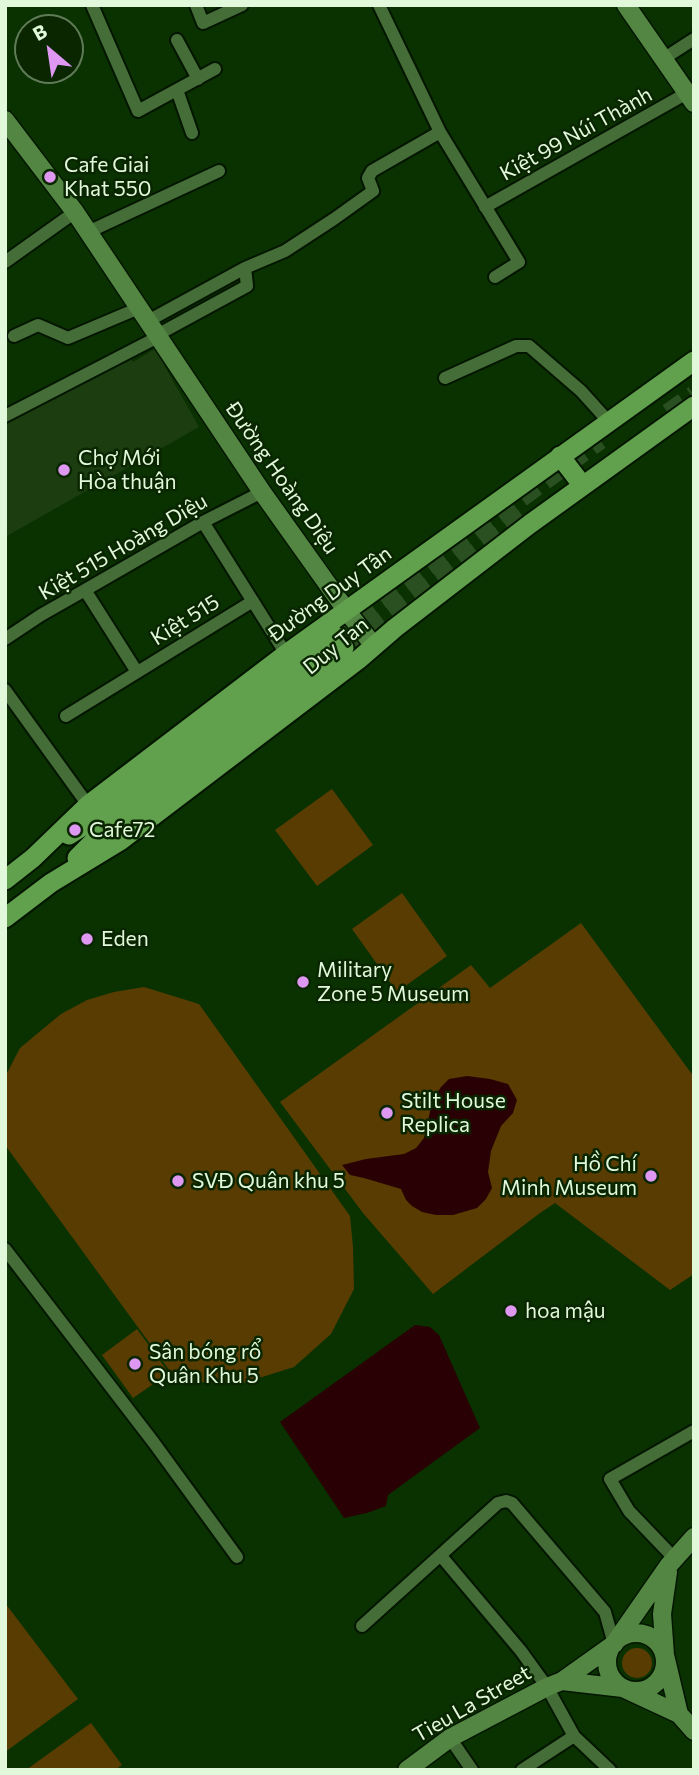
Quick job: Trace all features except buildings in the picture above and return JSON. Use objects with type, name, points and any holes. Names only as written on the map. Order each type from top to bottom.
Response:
[{"type":"main road","points":[[626,5],[690,98]]},
{"type":"main road","name":"Đường Hoàng Diệu","points":[[5,120],[75,212],[262,492],[373,646]]},
{"type":"main road","name":"Đường Duy Tân","points":[[5,880],[33,858],[88,805],[286,654],[694,361]]},
{"type":"main road","name":"Duy Tan","points":[[5,918],[51,883],[120,841],[358,660],[520,532],[694,406]]},
{"type":"main road","points":[[560,456],[583,486]]},
{"type":"main road","points":[[33,858],[97,817],[339,642],[106,829],[51,883]]},
{"type":"main road","name":"Tieu La Street","points":[[407,1770],[450,1738],[554,1684],[614,1644],[672,1562],[694,1537]]},
{"type":"main road","points":[[623,1688],[641,1691],[650,1688],[663,1674],[663,1596],[672,1562]]},
{"type":"main road","points":[[679,1714],[662,1647],[649,1636],[640,1633],[624,1636],[614,1644],[607,1660],[611,1676],[623,1688],[679,1714],[694,1731]]},
{"type":"main road","name":"Tieu La Street","points":[[554,1684],[623,1688]]},
{"type":"street","points":[[92,5],[138,111],[215,69]]},
{"type":"street","points":[[196,5],[203,23],[242,5]]},
{"type":"street","name":"Kiệt 99 Núi Thành","points":[[379,5],[440,132],[519,262],[495,277]]},
{"type":"street","points":[[663,60],[694,38]]},
{"type":"street","points":[[177,40],[198,79]]},
{"type":"street","points":[[177,90],[192,133]]},
{"type":"street","name":"Kiệt 99 Núi Thành","points":[[485,207],[690,98]]},
{"type":"street","points":[[5,416],[150,325],[247,286],[244,268],[285,251],[334,219],[373,191],[368,178],[372,171],[440,132]]},
{"type":"street","points":[[88,232],[219,171]]},
{"type":"street","points":[[5,262],[75,212]]},
{"type":"street","points":[[14,336],[38,325],[68,338],[150,325]]},
{"type":"street","points":[[445,377],[516,346],[529,346],[582,391],[608,422]]},
{"type":"street","name":"Kiệt 515 Hoàng Diệu","points":[[5,639],[41,615],[203,522],[262,492]]},
{"type":"street","points":[[203,522],[286,654]]},
{"type":"street","name":"Kiệt 515","points":[[85,590],[137,672]]},
{"type":"street","name":"Kiệt 515","points":[[65,716],[253,601]]},
{"type":"street","points":[[5,690],[88,805]]},
{"type":"street","points":[[5,1249],[154,1443],[237,1557]]},
{"type":"street","points":[[672,1562],[629,1511],[610,1479],[694,1431]]},
{"type":"street","points":[[362,1626],[498,1503],[506,1501],[512,1503],[605,1612],[614,1644]]},
{"type":"street","points":[[441,1556],[522,1651],[554,1684],[574,1736],[610,1770]]},
{"type":"street","points":[[522,1770],[574,1736]]},
{"type":"street","points":[[450,1738],[472,1770]]},
{"type":"shaded area","name":"Chợ Mới Hòa thuận","points":[[155,349],[199,427],[5,537],[5,425],[129,356],[133,362]]},
{"type":"shaded area","points":[[332,789],[373,845],[317,886],[275,830]]},
{"type":"shaded area","points":[[402,893],[447,956],[397,992],[352,929]]},
{"type":"shaded area","points":[[581,923],[694,1077],[694,1274],[670,1290],[555,1203],[433,1294],[363,1213],[280,1102],[471,965],[490,988]]},
{"type":"shaded area","name":"SVĐ Quân khu 5","points":[[144,987],[199,1004],[350,1216],[354,1289],[331,1334],[294,1367],[243,1383],[194,1382],[175,1378],[5,1145],[5,1077],[20,1048],[61,1014],[87,1000]]},
{"type":"shaded area","points":[[467,1076],[508,1084],[517,1100],[513,1113],[501,1126],[491,1151],[488,1172],[492,1188],[477,1208],[453,1215],[422,1212],[406,1200],[401,1189],[350,1175],[342,1165],[404,1154],[416,1148],[424,1138],[433,1099],[441,1087],[449,1079]]},
{"type":"shaded area","points":[[415,1325],[430,1327],[439,1335],[480,1428],[388,1495],[386,1506],[344,1518],[280,1422]]},
{"type":"shaded area","name":"Sân bóng rổ Quân Khu 5","points":[[137,1329],[169,1373],[133,1398],[102,1355]]},
{"type":"shaded area","points":[[5,1603],[78,1699],[5,1752]]},
{"type":"shaded area","points":[[637,1648],[643,1649],[651,1657],[651,1669],[643,1677],[637,1678],[631,1677],[623,1669],[622,1663],[623,1657],[631,1649]]},
{"type":"shaded area","points":[[91,1723],[122,1765],[115,1770],[26,1770]]},
{"type":"tunnel","points":[[668,413],[694,395]]},
{"type":"tunnel","points":[[334,635],[600,440]]},
{"type":"tunnel","points":[[344,648],[527,515]]},
{"type":"place","name":"Cafe Giai Khat 550","points":[[50,177]]},
{"type":"place","name":"Chợ Mới Hòa thuận","points":[[64,470]]},
{"type":"place","name":"Cafe72","points":[[75,830]]},
{"type":"place","name":"Eden","points":[[87,939]]},
{"type":"place","name":"Military Zone 5 Museum","points":[[303,982]]},
{"type":"place","name":"Stilt House Replica","points":[[387,1113]]},
{"type":"place","name":"Hồ Chí Minh Museum","points":[[651,1176]]},
{"type":"place","name":"SVĐ Quân khu 5","points":[[178,1181]]},
{"type":"place","name":"hoa mậu","points":[[511,1311]]},
{"type":"place","name":"Sân bóng rổ Quân Khu 5","points":[[135,1364]]}]
